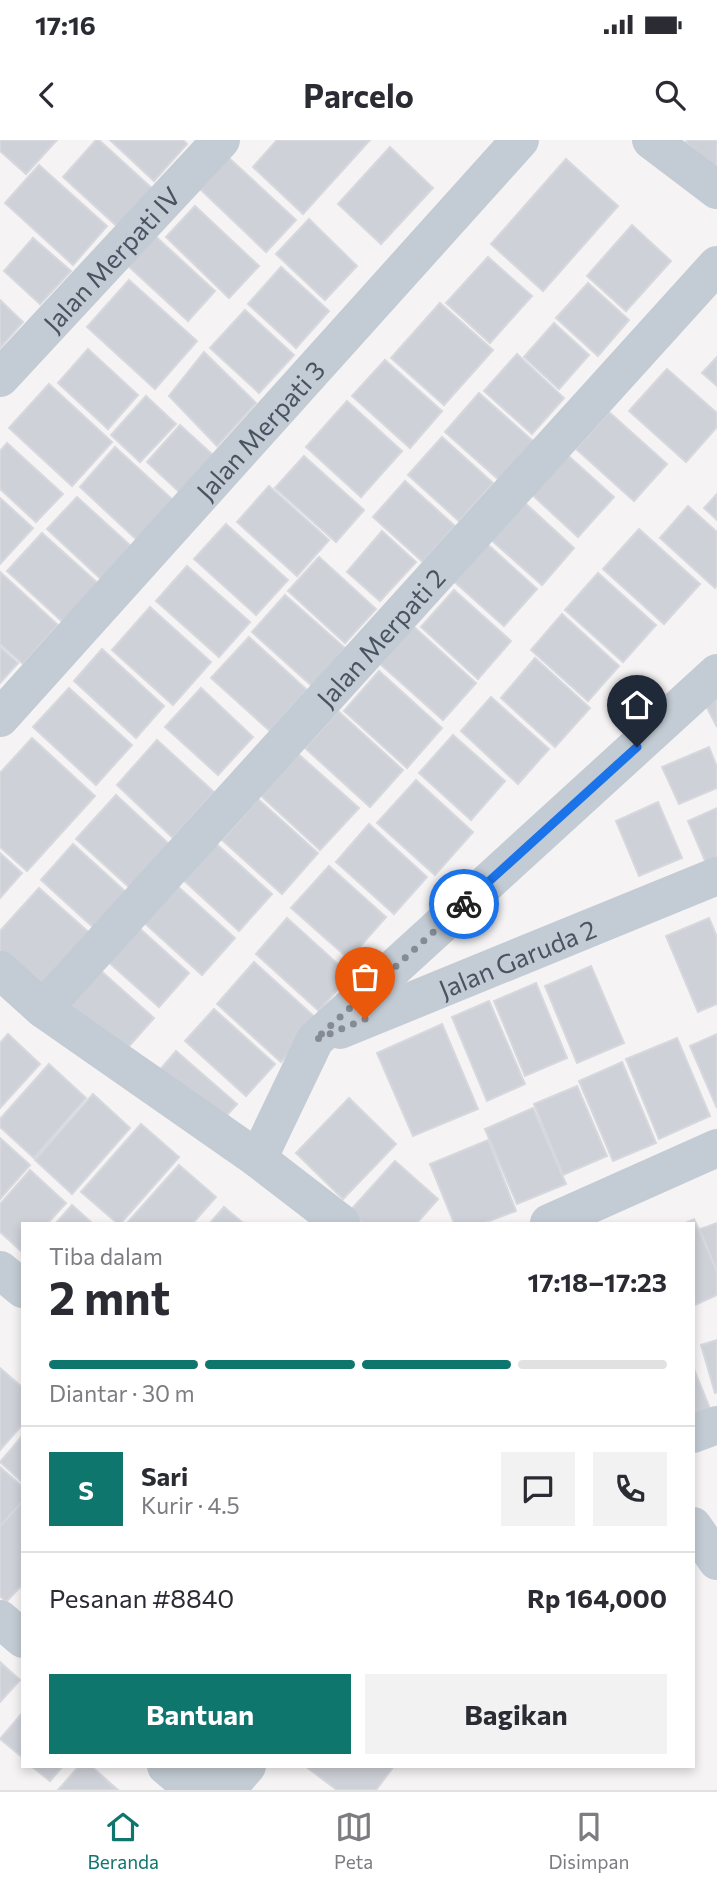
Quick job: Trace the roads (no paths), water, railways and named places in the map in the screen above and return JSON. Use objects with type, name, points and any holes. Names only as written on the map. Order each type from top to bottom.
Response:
[{"type":"street","name":"Jalan Merpati IV","points":[[0,378],[221,140]]},
{"type":"street","name":"Jalan Merpati 3","points":[[0,718],[520,140]]},
{"type":"street","points":[[651,140],[717,190]]},
{"type":"street","name":"Jalan Merpati 2","points":[[43,1009],[717,265]]},
{"type":"street","points":[[258,1159],[315,1040],[717,673]]},
{"type":"street","name":"Jalan Garuda 2","points":[[315,1040],[717,876]]},
{"type":"street","points":[[0,970],[43,1009],[258,1159],[340,1222]]},
{"type":"street","points":[[551,1222],[708,1151]]},
{"type":"street","points":[[0,1270],[21,1287]]},
{"type":"street","points":[[695,1433],[717,1425]]},
{"type":"street","points":[[695,1530],[717,1561]]},
{"type":"street","points":[[0,1619],[21,1637]]},
{"type":"street","points":[[168,1768],[186,1783],[230,1781]]}]
